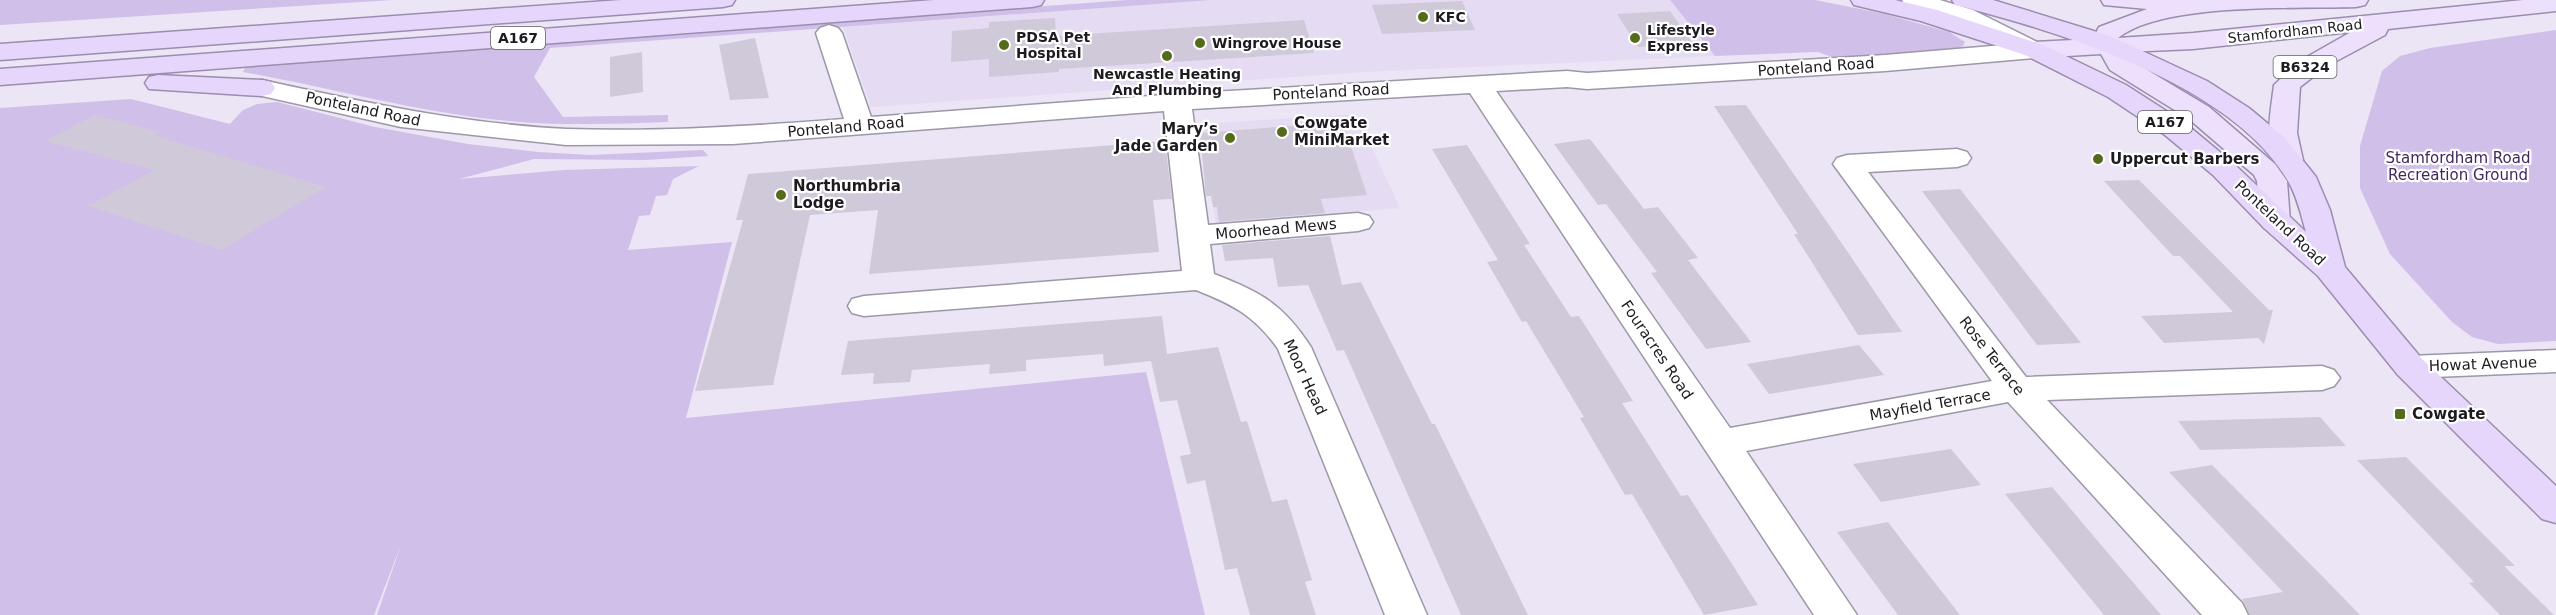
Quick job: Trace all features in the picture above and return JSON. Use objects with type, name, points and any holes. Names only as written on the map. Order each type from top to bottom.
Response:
[{"type":"highway","name":"A167","points":[[1,68],[723,0]]},
{"type":"highway","name":"A167","points":[[1,68],[1032,0]]},
{"type":"highway","name":"A167","points":[[1863,0],[1928,15],[2034,50]]},
{"type":"highway","name":"A167","points":[[1964,0],[2038,20],[2108,46]]},
{"type":"highway","name":"Ponteland Road","points":[[2108,46],[2152,65],[2231,108],[2268,137],[2289,160],[2302,179],[2317,216],[2329,269]]},
{"type":"highway","name":"Ponteland Road","points":[[2034,50],[2117,91],[2175,129],[2223,169],[2275,222],[2329,269],[2410,368],[2556,509]]},
{"type":"highway","points":[[1,68],[262,88]]},
{"type":"main road","points":[[2113,0],[2220,4]]},
{"type":"main road","name":"Stamfordham Road","points":[[2220,4],[2356,0]]},
{"type":"main road","points":[[2108,46],[2105,38],[2108,32],[2115,27],[2177,10],[2220,4]]},
{"type":"main road","name":"Stamfordham Road","points":[[2034,50],[2193,41],[2556,4]]},
{"type":"main road","name":"B6324","points":[[2289,160],[2283,132],[2287,85],[2306,67],[2327,53],[2397,21]]},
{"type":"main road","name":"A167","points":[[2108,46],[2120,64],[2131,73],[2199,113],[2265,170],[2272,181],[2275,222]]},
{"type":"street","points":[[1914,0],[1964,15],[2034,50]]},
{"type":"street","points":[[829,33],[860,127]]},
{"type":"street","name":"Ponteland Road","points":[[262,88],[401,119],[566,138],[733,136],[1177,102],[1885,63],[2034,50]]},
{"type":"street","name":"Fouracres Road","points":[[1478,84],[1836,615]]},
{"type":"street","points":[[864,306],[1199,280],[1177,102]]},
{"type":"street","name":"Rose Terrace","points":[[1957,158],[1847,164],[2016,389],[2227,615]]},
{"type":"street","name":"Moorhead Mews","points":[[1193,236],[1358,222]]},
{"type":"street","name":"Moor Head","points":[[1199,280],[1241,296],[1274,319],[1294,347],[1406,615]]},
{"type":"street","name":"Howat Avenue","points":[[2410,368],[2556,361]]},
{"type":"street","name":"Mayfield Terrace","points":[[1720,443],[2016,389],[2322,378]]},
{"type":"shaded area","points":[[1212,0],[1670,0],[1715,56],[1364,72],[871,107],[843,27]]},
{"type":"shaded area","points":[[1356,114],[1400,208],[1216,223],[1200,124]]},
{"type":"green space","points":[[0,0],[393,0],[0,25]]},
{"type":"green space","points":[[1127,0],[1212,0],[550,48],[534,77],[563,117],[668,115],[668,122],[562,124],[499,120],[402,105],[243,72],[245,68],[259,65]]},
{"type":"green space","points":[[1670,0],[1815,0],[1885,14],[1949,32],[1965,42],[1963,46],[1955,49],[1841,60],[1818,52],[1715,56]]},
{"type":"green space","name":"Stamfordham Road Recreation Ground","points":[[2556,30],[2556,341],[2498,344],[2472,337],[2452,322],[2390,254],[2360,188],[2360,146],[2382,71],[2400,56],[2430,48]]},
{"type":"green space","points":[[131,99],[230,124],[243,110],[257,104],[277,102],[375,127],[468,144],[538,152],[590,155],[703,150],[708,156],[646,160],[534,159],[459,179],[564,170],[699,166],[673,179],[667,195],[656,196],[650,215],[639,216],[628,250],[732,242],[686,418],[1146,372],[1205,615],[377,615],[402,542],[374,615],[0,615],[0,108]]},
{"type":"building","name":"KFC","points":[[1462,1],[1475,30],[1382,34],[1372,5]]},
{"type":"building","points":[[1670,11],[1693,43],[1638,47],[1617,14]]},
{"type":"building","points":[[1055,18],[1056,36],[1304,20],[1314,53],[1059,69],[1059,72],[989,77],[989,59],[951,62],[952,31],[989,28],[989,22]]},
{"type":"building","points":[[755,38],[769,98],[730,100],[719,45]]},
{"type":"building","points":[[642,52],[643,92],[610,97],[610,57]]},
{"type":"building","points":[[1746,105],[1902,332],[1858,335],[1794,234],[1798,234],[1714,106]]},
{"type":"building","points":[[95,115],[160,132],[153,135],[326,187],[222,250],[88,206],[155,170],[45,141]]},
{"type":"building","points":[[1343,122],[1367,195],[1321,199],[1325,213],[1219,222],[1217,207],[1213,207],[1211,196],[1206,196],[1200,133]]},
{"type":"building","points":[[1590,139],[1644,209],[1658,207],[1698,258],[1688,260],[1751,342],[1706,349],[1651,273],[1657,272],[1606,204],[1598,205],[1554,144]]},
{"type":"building","points":[[1165,141],[1172,199],[1153,200],[1159,252],[869,274],[878,210],[810,215],[773,385],[695,391],[743,220],[736,220],[748,174]]},
{"type":"building","points":[[1467,145],[1530,244],[1524,245],[1571,317],[1579,316],[1633,401],[1622,403],[1681,496],[1688,495],[1758,605],[1704,615],[1632,494],[1625,495],[1580,418],[1584,417],[1526,321],[1522,322],[1487,262],[1498,260],[1432,149]]},
{"type":"building","points":[[2139,180],[2269,310],[2273,310],[2264,344],[2258,338],[2164,343],[2141,316],[2233,312],[2180,256],[2173,256],[2104,181]]},
{"type":"building","points":[[1960,189],[2081,343],[2037,345],[1922,191]]},
{"type":"building","points":[[1330,236],[1342,285],[1361,282],[1432,424],[1435,424],[1528,615],[1461,615],[1344,350],[1337,351],[1308,285],[1278,287],[1273,258],[1225,261],[1222,245]]},
{"type":"building","points":[[1162,316],[1167,354],[1218,347],[1241,422],[1247,421],[1272,502],[1287,499],[1312,580],[1305,582],[1316,615],[1250,615],[1237,568],[1225,570],[1205,480],[1187,484],[1180,456],[1191,454],[1177,400],[1160,402],[1151,361],[1104,366],[1103,354],[1026,360],[1026,371],[989,374],[990,364],[912,370],[910,382],[873,384],[874,373],[841,375],[848,341]]},
{"type":"building","points":[[1859,345],[1884,375],[1769,394],[1747,364]]},
{"type":"building","points":[[2320,417],[2346,446],[2200,450],[2178,421]]},
{"type":"building","points":[[1951,449],[1981,485],[1881,502],[1853,464]]},
{"type":"building","points":[[2406,457],[2515,566],[2504,566],[2554,615],[2500,615],[2469,583],[2474,582],[2357,460]]},
{"type":"building","points":[[2212,465],[2360,615],[2250,615],[2242,599],[2283,592],[2169,472]]},
{"type":"building","points":[[2052,487],[2161,615],[2104,615],[2005,494]]},
{"type":"building","points":[[1888,522],[1960,615],[1898,615],[1837,532]]},
{"type":"place","name":"KFC","points":[[1423,17]]},
{"type":"place","name":"Lifestyle Express","points":[[1635,38]]},
{"type":"place","name":"Wingrove House","points":[[1200,43]]},
{"type":"place","name":"PDSA Pet Hospital","points":[[1004,45]]},
{"type":"place","name":"Newcastle Heating And Plumbing","points":[[1167,56]]},
{"type":"place","name":"Cowgate MiniMarket","points":[[1282,132]]},
{"type":"place","name":"Mary’s Jade Garden","points":[[1230,138]]},
{"type":"place","name":"Uppercut Barbers","points":[[2098,159]]},
{"type":"place","name":"Northumbria Lodge","points":[[781,195]]},
{"type":"place","name":"Cowgate","points":[[2400,414]]}]
